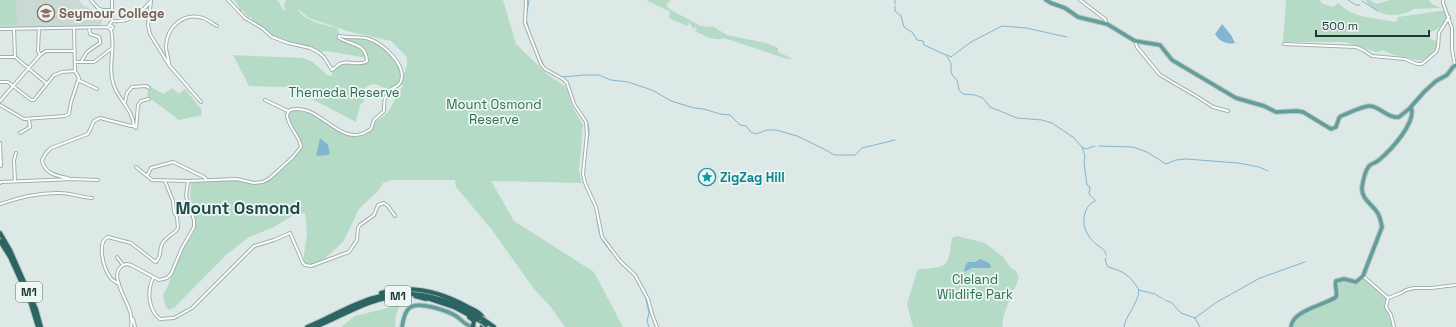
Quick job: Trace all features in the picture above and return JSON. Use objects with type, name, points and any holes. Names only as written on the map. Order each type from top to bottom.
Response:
[{"type":"highway","name":"M1","points":[[0,233],[36,309],[42,327]]},
{"type":"highway","name":"M1","points":[[0,241],[6,250],[30,302],[38,327]]},
{"type":"highway","points":[[359,303],[368,298],[390,291],[412,289],[428,291],[444,295],[479,313],[484,320],[484,324]]},
{"type":"highway","name":"M1","points":[[315,325],[359,303],[374,297],[390,294],[418,294],[438,298],[453,303],[484,324]]},
{"type":"highway","name":"M1","points":[[306,327],[315,325],[375,300],[399,296],[415,296],[446,304],[484,324],[494,327]]},
{"type":"highway","points":[[415,296],[443,304],[457,310],[473,320],[475,323],[474,326]]},
{"type":"highway","points":[[303,327],[315,325]]},
{"type":"main road","points":[[1046,0],[1065,8],[1078,17],[1107,24],[1135,41],[1160,45],[1172,60],[1236,98],[1264,106],[1276,112],[1303,112],[1331,129],[1336,128],[1341,116],[1370,106],[1392,117],[1396,118],[1403,115],[1424,92],[1436,81],[1447,75],[1455,65]]},
{"type":"main road","points":[[1291,327],[1293,321],[1299,314],[1336,297],[1336,281],[1344,280],[1356,282],[1363,276],[1382,227],[1377,213],[1363,194],[1362,188],[1364,178],[1369,166],[1380,159],[1405,130],[1412,117],[1411,107]]},
{"type":"main road","points":[[403,327],[406,311],[411,306],[418,304],[448,312],[458,317],[468,326],[474,326]]},
{"type":"main road","points":[[403,327],[406,312],[411,307],[418,305],[449,313],[458,318],[468,327]]},
{"type":"street","points":[[91,0],[97,9],[112,10]]},
{"type":"street","points":[[0,29],[105,28],[109,26],[112,21],[112,0]]},
{"type":"street","points":[[228,0],[245,18],[262,28],[272,37],[288,43],[310,48],[318,52],[324,57],[332,70],[342,63],[363,63],[367,61],[367,57],[360,46],[343,40],[339,38],[339,36],[363,37],[376,41],[382,44],[398,62],[401,78],[398,85],[385,96],[384,110],[376,118],[371,129],[356,136],[346,134],[306,111],[295,109],[288,111],[265,100]]},
{"type":"street","points":[[526,0],[526,23],[541,64],[545,69],[563,79],[567,83],[574,104],[587,124],[583,174],[585,183],[597,210],[602,237],[620,261],[636,275],[648,299],[657,327]]},
{"type":"street","points":[[1080,0],[1105,19],[1107,24]]},
{"type":"street","points":[[1443,0],[1452,28],[1452,49],[1455,65]]},
{"type":"street","points":[[112,21],[135,17],[152,1]]},
{"type":"street","points":[[152,1],[148,25],[150,34],[169,65],[201,102]]},
{"type":"street","points":[[146,7],[150,9]]},
{"type":"street","points":[[169,65],[166,48],[167,39],[174,24],[183,18],[193,17],[203,18],[217,26]]},
{"type":"street","points":[[1284,44],[1351,46],[1360,48],[1372,56],[1405,59],[1417,64],[1422,64],[1436,52],[1439,33],[1448,17]]},
{"type":"street","points":[[109,26],[113,27],[111,32],[110,72],[114,87],[131,113],[133,126]]},
{"type":"street","points":[[39,28],[38,51],[40,55]]},
{"type":"street","points":[[0,106],[24,120],[65,116],[69,114],[78,80],[78,75],[75,71],[74,28]]},
{"type":"street","points":[[81,62],[86,52],[100,43],[99,37],[90,34],[89,28]]},
{"type":"street","points":[[105,28],[111,32]]},
{"type":"street","points":[[14,29],[14,57]]},
{"type":"street","points":[[1135,41],[1137,48],[1160,75],[1213,107],[1228,112]]},
{"type":"street","points":[[75,62],[94,62],[111,48]]},
{"type":"street","points":[[0,101],[40,55],[46,51],[74,51]]},
{"type":"street","points":[[0,57],[14,57],[46,83]]},
{"type":"street","points":[[0,82],[8,82],[31,100],[34,100],[46,83],[54,75],[62,72],[75,71]]},
{"type":"street","points":[[78,80],[97,90]]},
{"type":"street","points":[[125,103],[125,96],[129,89],[146,86],[149,88]]},
{"type":"street","points":[[67,179],[68,178],[54,174],[44,168],[42,160],[51,148],[88,134],[94,121],[100,118],[136,128],[138,105],[141,101],[149,99]]},
{"type":"street","points":[[136,167],[152,180],[188,181],[206,179],[237,179],[259,183],[270,178],[293,158],[301,147],[300,142],[288,121],[288,111]]},
{"type":"street","points":[[20,133],[30,127],[29,120]]},
{"type":"street","points":[[0,143],[1,166]]},
{"type":"street","points":[[15,181],[14,160],[16,152]]},
{"type":"street","points":[[147,176],[151,168],[173,162],[206,179]]},
{"type":"street","points":[[0,183],[67,179],[98,180]]},
{"type":"street","points":[[119,283],[110,279],[102,253],[101,247],[103,241],[108,237],[131,243],[156,262],[160,256],[161,245],[167,238],[176,232],[178,228],[173,202],[165,181]]},
{"type":"street","points":[[131,327],[131,319],[119,283],[117,274],[118,270],[123,265],[130,265],[159,280],[167,278],[171,274],[182,248],[194,227],[194,220],[186,196],[188,181]]},
{"type":"street","points":[[0,204],[19,197],[48,193],[62,193],[92,198]]},
{"type":"street","points":[[153,278],[149,294],[154,312],[160,319],[174,318],[192,308],[254,246],[267,243],[290,233],[303,262],[305,265],[311,266],[349,252],[355,244],[360,225],[374,214],[378,205],[384,203],[395,216]]},
{"type":"street","points":[[117,257],[123,265]]},
{"type":"street","points":[[1363,276],[1388,298]]},
{"type":"street","points":[[1388,298],[1414,288],[1431,288],[1456,285]]},
{"type":"street","points":[[1388,298],[1386,307],[1393,319],[1394,327]]},
{"type":"street","points":[[131,319],[133,319],[135,327]]},
{"type":"shaded area","name":"Seymour College","points":[[0,0],[79,0],[85,7],[88,6],[95,18],[102,19],[101,28],[0,29]]},
{"type":"green space","points":[[0,0],[16,0],[17,25],[0,25]]},
{"type":"green space","points":[[234,0],[277,0],[282,9],[285,11],[284,5],[286,0],[503,0],[516,44],[548,75],[566,87],[572,106],[583,125],[579,170],[582,183],[491,181],[514,221],[594,272],[623,327],[565,327],[550,306],[534,289],[492,230],[456,187],[455,180],[392,180],[383,183],[377,192],[359,209],[343,242],[320,263],[308,266],[303,263],[307,233],[305,213],[294,215],[272,228],[249,237],[225,256],[174,308],[168,310],[165,305],[163,295],[180,254],[194,232],[196,223],[190,195],[191,183],[220,178],[231,178],[256,183],[264,181],[276,174],[301,147],[300,142],[289,125],[288,112],[301,110],[314,114],[346,135],[357,135],[370,130],[372,125],[388,112],[403,86],[401,83],[407,65],[407,57],[391,41],[347,31],[309,18],[298,9],[305,17],[309,19],[337,28],[340,35],[367,38],[383,45],[389,50],[397,62],[401,76],[400,83],[389,92],[374,84],[371,84],[365,88],[364,101],[360,105],[356,122],[289,87],[249,86],[233,55],[304,58],[313,62],[327,75],[332,76],[332,70],[339,64],[366,63],[367,58],[327,51],[318,52],[310,48],[298,46],[272,37],[254,23],[251,17],[248,17],[243,11],[240,11]]},
{"type":"green space","points":[[646,0],[671,0],[666,5],[671,10],[701,26],[714,27],[727,35],[767,43],[778,48],[778,52],[793,59],[787,59],[724,38],[713,39],[705,36],[695,31],[697,28],[695,27],[693,29],[690,23],[687,26],[669,18],[670,12]]},
{"type":"green space","points":[[1286,0],[1319,0],[1323,4],[1334,7],[1338,3],[1359,15],[1396,22],[1398,17],[1440,11],[1446,11],[1449,17],[1440,27],[1427,33],[1432,40],[1437,41],[1437,47],[1427,59],[1421,61],[1391,54],[1383,50],[1376,52],[1345,42],[1283,42]]},
{"type":"green space","points":[[1365,0],[1370,0],[1377,4],[1390,0],[1429,0],[1432,4],[1441,8],[1414,9],[1406,13],[1390,15],[1375,10]]},
{"type":"green space","points":[[149,86],[164,94],[172,88],[179,94],[185,89],[201,109],[202,115],[179,120],[147,96]]},
{"type":"green space","name":"Cleland Wildlife Park","points":[[957,236],[985,243],[1003,257],[1011,268],[1016,271],[1019,278],[1006,310],[1003,327],[913,327],[907,304],[917,271],[920,269],[942,266],[945,264],[948,260],[952,238]]},
{"type":"green space","points":[[1364,278],[1387,299],[1384,307],[1392,322],[1392,327],[1292,327],[1294,322],[1303,314],[1334,299],[1336,284],[1339,281],[1356,283]]},
{"type":"green space","points":[[404,304],[399,307],[396,315],[395,327],[341,327],[355,316]]},
{"type":"water","points":[[1222,24],[1231,35],[1235,43],[1226,43],[1215,34]]},
{"type":"water","points":[[320,138],[328,145],[330,153],[328,155],[316,156]]},
{"type":"water","points":[[980,259],[989,263],[991,266],[990,268],[972,268],[964,272],[965,266],[968,262],[975,262]]},
{"type":"waterway","points":[[529,0],[526,19],[530,33]]},
{"type":"waterway","points":[[1348,0],[1356,5],[1360,5]]},
{"type":"waterway","points":[[1362,1],[1378,11]]},
{"type":"waterway","points":[[895,6],[895,11],[901,16],[904,27],[913,33],[917,40],[923,41],[924,45],[946,55],[951,63],[951,72],[957,80],[959,90],[963,94],[975,95],[983,98],[990,107],[1017,118],[1042,120],[1052,123],[1074,138],[1082,147],[1085,156],[1084,163],[1087,185],[1090,187],[1089,194],[1091,196]]},
{"type":"waterway","points":[[947,55],[951,57],[971,42],[1002,26],[1026,28],[1067,37]]},
{"type":"waterway","points":[[536,49],[544,66],[548,70]]},
{"type":"waterway","points":[[562,77],[600,75]]},
{"type":"waterway","points":[[601,76],[611,80],[628,82],[652,90],[671,101],[694,108],[730,115],[740,125],[746,126],[751,132],[756,134],[767,130],[776,130],[797,136],[834,155],[855,155],[862,148],[895,140]]},
{"type":"waterway","points":[[568,84],[574,100]]},
{"type":"waterway","points":[[580,111],[587,121],[589,130],[586,151]]},
{"type":"waterway","points":[[1082,147],[1086,149],[1095,146]]},
{"type":"waterway","points":[[1099,146],[1133,147],[1147,152],[1166,164],[1176,160],[1186,159],[1238,163],[1259,167],[1268,171]]},
{"type":"waterway","points":[[1092,197],[1095,201],[1087,207],[1084,217],[1084,226],[1090,238],[1104,250],[1106,255]]},
{"type":"waterway","points":[[597,218],[601,237],[612,253]]},
{"type":"waterway","points":[[1106,258],[1105,260],[1108,267],[1126,274],[1139,290],[1155,294],[1163,299]]},
{"type":"waterway","points":[[1195,318],[1217,302],[1260,278],[1305,262]]},
{"type":"waterway","points":[[1124,327],[1127,318],[1137,300],[1139,290]]},
{"type":"waterway","points":[[645,295],[649,313],[647,321],[649,327]]},
{"type":"waterway","points":[[1165,300],[1172,303],[1181,313],[1195,318],[1200,327]]},
{"type":"place","name":"Seymour College","points":[[46,13]]},
{"type":"place","name":"ZigZag Hill","points":[[707,177]]},
{"type":"district","name":"Mount Osmond","points":[[238,208]]},
{"type":"park label","name":"Themeda Reserve","points":[[344,92]]},
{"type":"park label","name":"Mount Osmond Reserve","points":[[494,112]]}]
